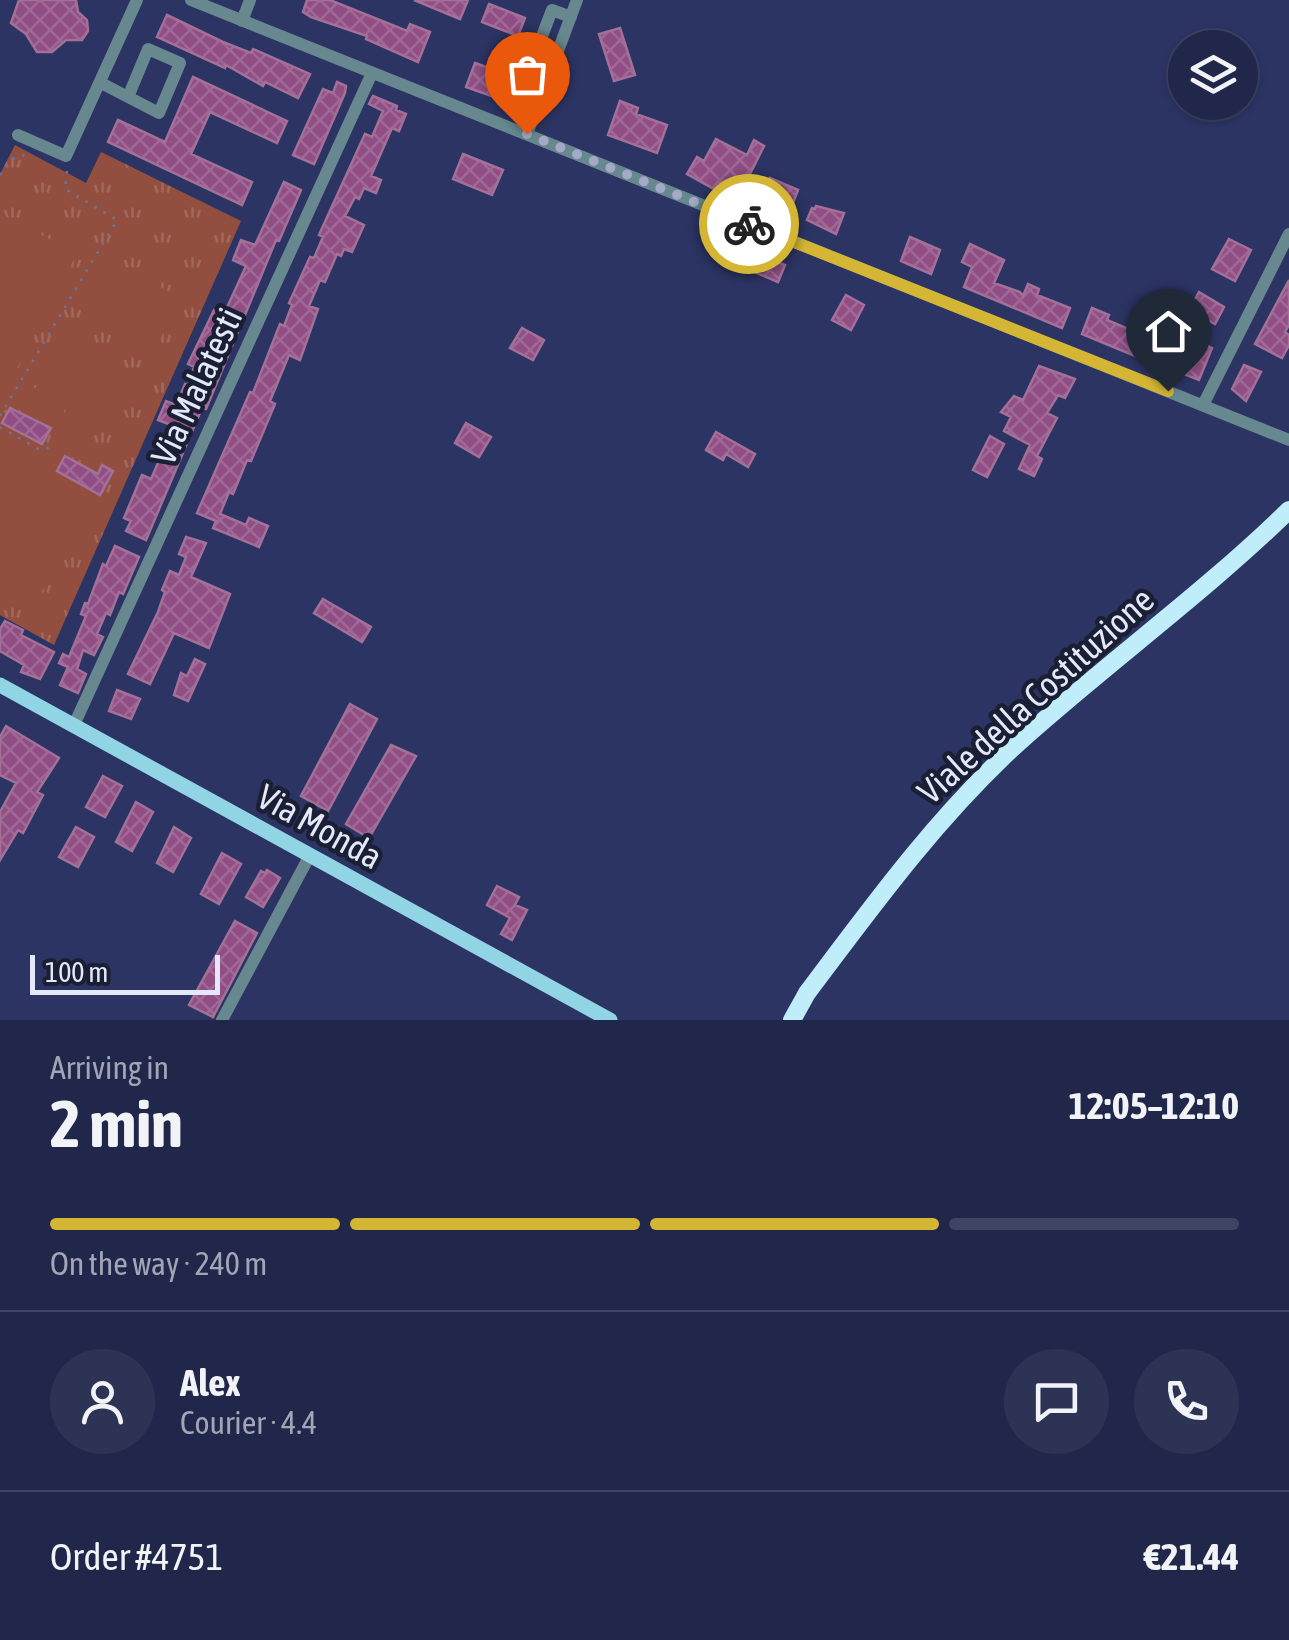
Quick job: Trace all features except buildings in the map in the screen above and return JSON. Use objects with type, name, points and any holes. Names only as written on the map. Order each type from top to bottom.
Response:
[{"type":"highway","name":"Viale della Costituzione","points":[[792,1020],[808,993],[936,826],[1016,746],[1289,510]]},
{"type":"highway","name":"Viale della Costituzione","points":[[781,1020],[808,993]]},
{"type":"main road","name":"Via Monda","points":[[0,685],[610,1020]]},
{"type":"street","points":[[24,138],[66,156],[137,0]]},
{"type":"street","points":[[191,0],[1289,440]]},
{"type":"street","points":[[242,21],[250,0]]},
{"type":"street","points":[[527,134],[577,0]]},
{"type":"street","points":[[546,85],[526,78],[552,10],[571,17]]},
{"type":"street","points":[[101,83],[159,113],[180,63],[148,49],[128,96]]},
{"type":"street","name":"Via Malatesti","points":[[74,725],[372,73]]},
{"type":"street","points":[[1203,406],[1289,234]]},
{"type":"street","points":[[222,1020],[310,855]]},
{"type":"path","points":[[0,176],[8,160],[23,156],[24,138]]},
{"type":"path","points":[[0,416],[117,220],[65,189],[69,150]]},
{"type":"path","points":[[0,427],[40,450],[52,447]]},
{"type":"green space","points":[[15,145],[86,183],[101,152],[241,221],[54,645],[0,615],[0,174]]},
{"type":"green space","points":[[0,214],[77,253],[0,401]]},
{"type":"green space","points":[[99,252],[180,298],[154,353],[71,304]]},
{"type":"green space","points":[[63,337],[93,354],[59,414],[30,398]]},
{"type":"green space","points":[[96,356],[126,373],[93,433],[63,416]]},
{"type":"green space","points":[[0,446],[93,497],[37,600],[0,582]]},
{"type":"way so far","points":[[527,134],[749,224]]},
{"type":"route","points":[[749,224],[1168,391]]}]
